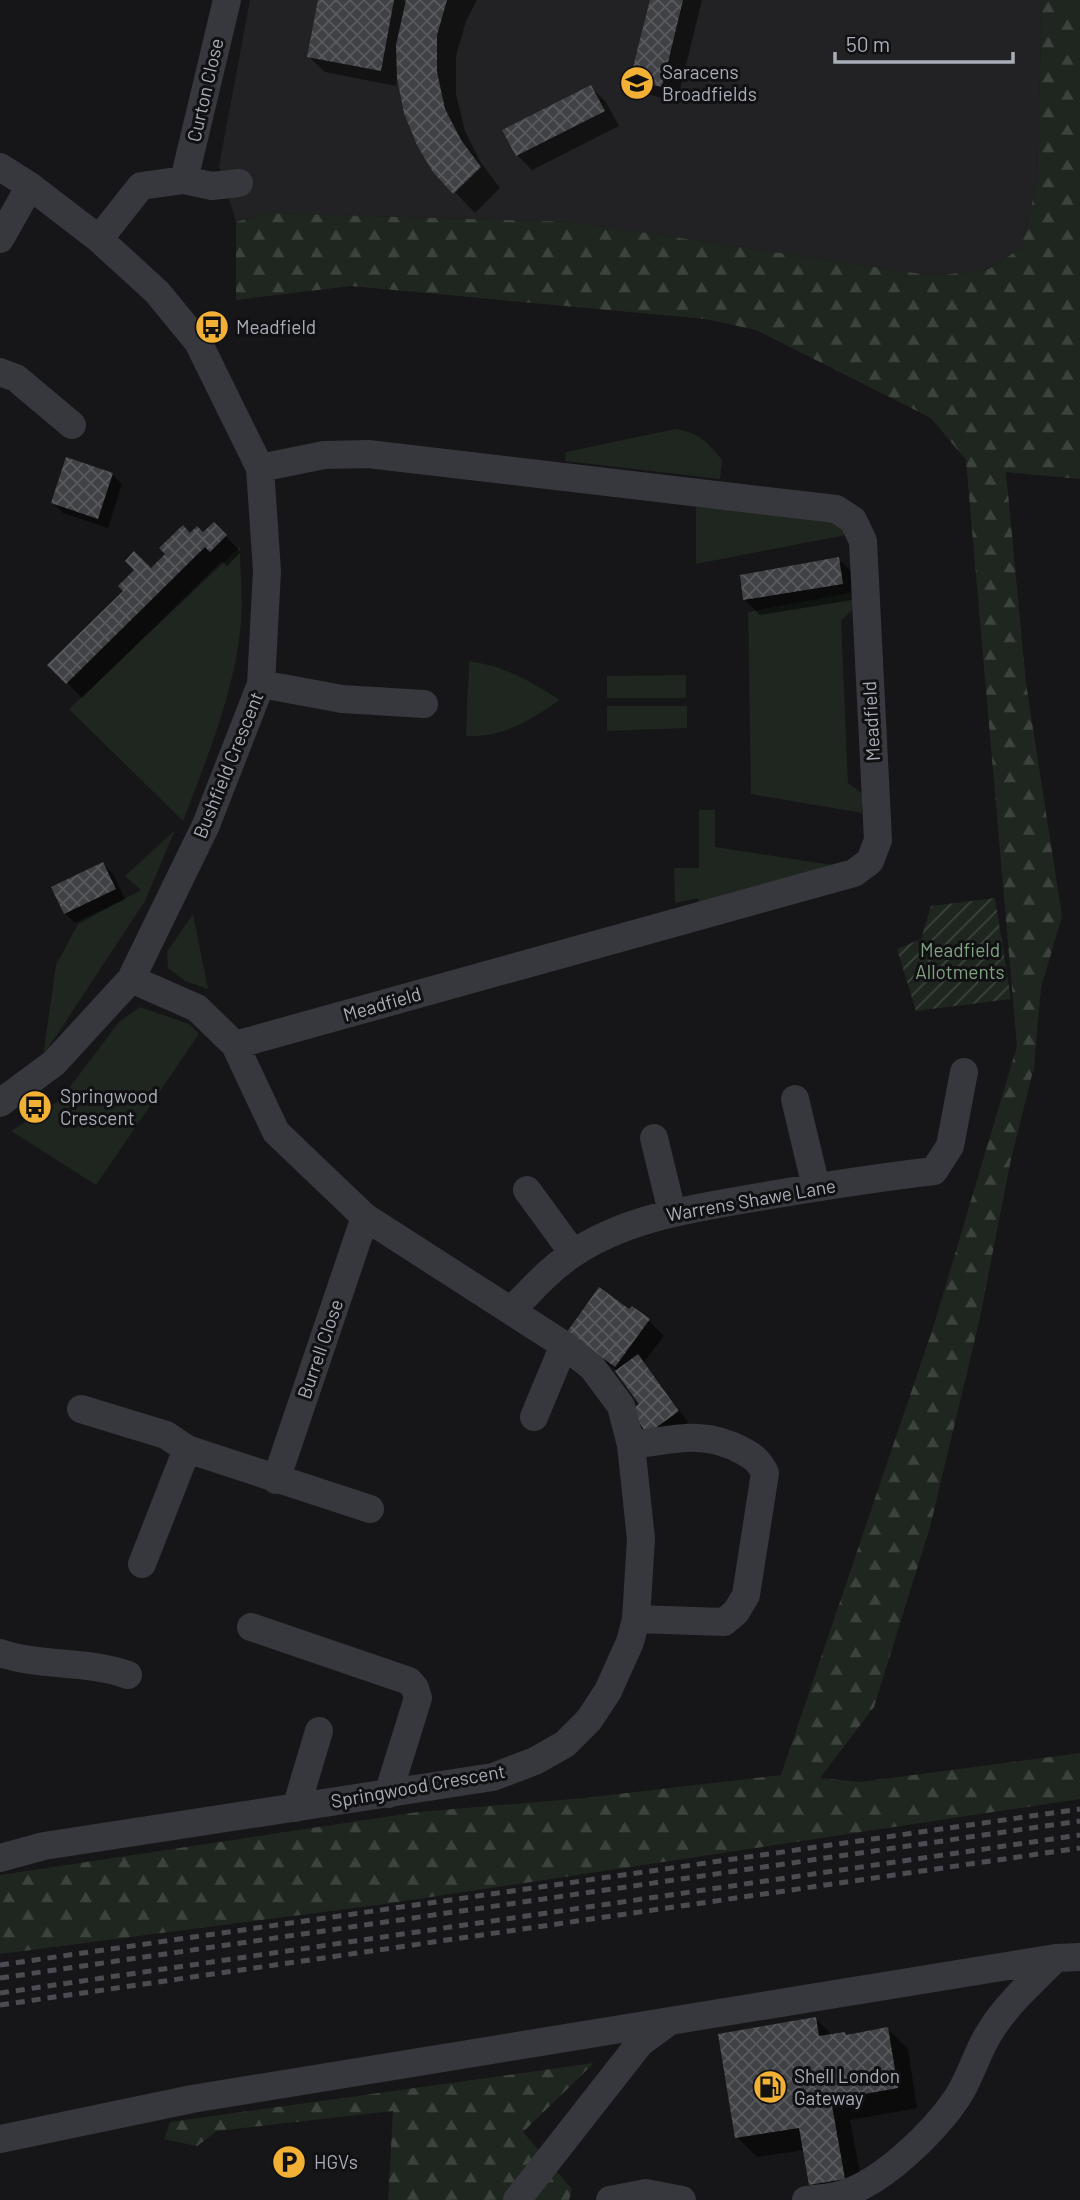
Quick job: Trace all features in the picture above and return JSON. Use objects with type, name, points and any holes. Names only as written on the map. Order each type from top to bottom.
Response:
[{"type":"street","name":"Curton Close","points":[[184,180],[227,0]]},
{"type":"street","name":"Bushfield Crescent","points":[[0,167],[30,186],[99,239],[157,292],[198,342],[260,468],[267,571],[261,684],[206,825],[131,979],[54,1063],[0,1104]]},
{"type":"street","points":[[99,239],[141,186],[184,180],[212,186],[239,183]]},
{"type":"street","points":[[0,239],[30,186]]},
{"type":"street","points":[[0,372],[16,378],[72,425]]},
{"type":"street","name":"Meadfield","points":[[235,1045],[854,873],[870,861],[878,839],[863,541],[853,520],[835,509],[368,454],[324,455],[260,468]]},
{"type":"street","points":[[261,684],[342,699],[424,704]]},
{"type":"street","name":"Springwood Crescent","points":[[0,1858],[44,1846],[494,1777],[535,1761],[565,1744],[589,1720],[624,1660],[636,1619],[641,1539],[631,1445],[621,1406],[592,1367],[513,1309],[365,1217],[276,1132],[235,1045],[197,1008],[131,979]]},
{"type":"street","name":"Warrens Shawe Lane","points":[[513,1309],[543,1276],[573,1253],[624,1229],[672,1212],[816,1187],[934,1171],[950,1146],[964,1072]]},
{"type":"street","points":[[795,1100],[816,1187]]},
{"type":"street","points":[[654,1139],[672,1212]]},
{"type":"street","points":[[527,1190],[573,1253]]},
{"type":"street","name":"Burrell Close","points":[[276,1480],[365,1217]]},
{"type":"street","points":[[534,1417],[564,1345]]},
{"type":"street","points":[[80,1409],[166,1436],[187,1449],[370,1510]]},
{"type":"street","points":[[631,1445],[705,1436],[718,1438],[759,1460],[765,1473],[746,1595],[736,1612],[724,1622],[636,1619]]},
{"type":"street","points":[[142,1564],[187,1449]]},
{"type":"street","points":[[251,1627],[408,1681],[415,1688],[418,1698],[388,1794]]},
{"type":"street","points":[[3,1662],[103,1666],[128,1675]]},
{"type":"street","points":[[296,1808],[319,1731]]},
{"type":"street","points":[[0,2139],[192,2099],[1068,1958]]},
{"type":"street","points":[[806,2200],[843,2194],[869,2183],[938,2122],[957,2097],[989,2032],[1008,2006],[1068,1958]]},
{"type":"street","points":[[517,2200],[640,2043],[668,2023]]},
{"type":"street","points":[[610,2200],[646,2193],[682,2200]]},
{"type":"shaded area","name":"Saracens Broadfields","points":[[250,0],[1042,0],[1037,182],[1021,248],[989,269],[935,276],[573,222],[267,213],[236,222],[219,166]]},
{"type":"green space","points":[[1042,0],[1080,0],[1080,479],[1006,472],[1026,683],[1062,916],[1041,988],[1034,1067],[1011,1159],[979,1322],[930,1527],[874,1707],[820,1778],[860,1782],[1080,1753],[1080,1799],[385,1904],[0,1954],[0,1875],[418,1812],[584,1798],[781,1775],[933,1328],[1017,1046],[966,460],[931,418],[756,330],[705,319],[351,286],[236,300],[236,222],[267,213],[573,222],[935,276],[989,269],[1021,248],[1037,182]]},
{"type":"green space","points":[[675,429],[696,435],[712,448],[722,460],[720,479],[565,461],[566,452]]},
{"type":"green space","points":[[696,502],[826,518],[843,527],[846,535],[696,564]]},
{"type":"green space","points":[[240,547],[241,623],[233,674],[219,724],[183,821],[69,709]]},
{"type":"green space","points":[[854,592],[856,606],[841,621],[848,783],[863,794],[862,813],[751,794],[748,612]]},
{"type":"green space","points":[[469,661],[517,675],[560,700],[505,731],[466,736]]},
{"type":"green space","points":[[686,675],[686,698],[607,698],[607,676]]},
{"type":"green space","points":[[607,706],[687,706],[687,728],[607,731]]},
{"type":"green space","points":[[699,810],[715,810],[715,847],[839,866],[699,904],[698,898],[675,903],[674,868],[699,868]]},
{"type":"green space","points":[[175,830],[145,901],[43,1056],[56,965],[78,924],[141,890],[125,876]]},
{"type":"green space","name":"Meadfield Allotments","points":[[995,898],[1011,999],[916,1011],[897,949],[921,939],[931,906]]},
{"type":"green space","points":[[193,914],[208,989],[185,981],[168,968],[167,952]]},
{"type":"green space","points":[[140,1007],[189,1024],[199,1034],[96,1185],[11,1131],[60,1100],[119,1022]]},
{"type":"green space","points":[[594,2063],[523,2132],[572,2189],[569,2200],[388,2200],[393,2111],[217,2131],[197,2146],[164,2139],[170,2122]]},
{"type":"building","points":[[318,0],[394,0],[381,71],[307,57]]},
{"type":"building","points":[[406,0],[447,0],[437,35],[437,72],[445,109],[461,140],[481,167],[453,194],[433,172],[417,145],[404,113],[397,78],[396,45]]},
{"type":"building","points":[[650,0],[683,0],[662,87],[630,79]]},
{"type":"building","points":[[591,85],[605,111],[516,156],[502,130]]},
{"type":"building","points":[[66,457],[113,473],[98,519],[51,503]]},
{"type":"building","points":[[214,522],[227,535],[210,552],[205,547],[66,684],[47,665],[123,591],[118,586],[134,570],[125,561],[134,551],[151,568],[165,554],[159,548],[183,525],[190,533],[197,526],[203,532]]},
{"type":"building","points":[[839,557],[843,584],[743,600],[740,575]]},
{"type":"building","points":[[103,862],[116,889],[64,914],[51,887]]},
{"type":"building","points":[[599,1287],[629,1309],[632,1306],[650,1319],[615,1367],[567,1332]]},
{"type":"building","points":[[638,1354],[679,1411],[647,1434],[631,1410],[639,1404],[615,1371]]},
{"type":"building","points":[[816,2017],[819,2036],[845,2032],[846,2035],[888,2027],[898,2088],[831,2100],[845,2179],[809,2185],[799,2128],[735,2138],[718,2034]]},
{"type":"railway","points":[[0,1965],[1080,1809]]},
{"type":"railway","points":[[0,1978],[1080,1821]]},
{"type":"railway","points":[[0,1993],[1080,1835]]},
{"type":"railway","points":[[0,2005],[1080,1848]]},
{"type":"place","name":"Saracens Broadfields","points":[[637,83]]},
{"type":"place","name":"Meadfield","points":[[212,327]]},
{"type":"place","name":"Springwood Crescent","points":[[35,1107]]},
{"type":"place","name":"Shell London Gateway","points":[[770,2087]]},
{"type":"place","name":"HGVs","points":[[289,2162]]}]
